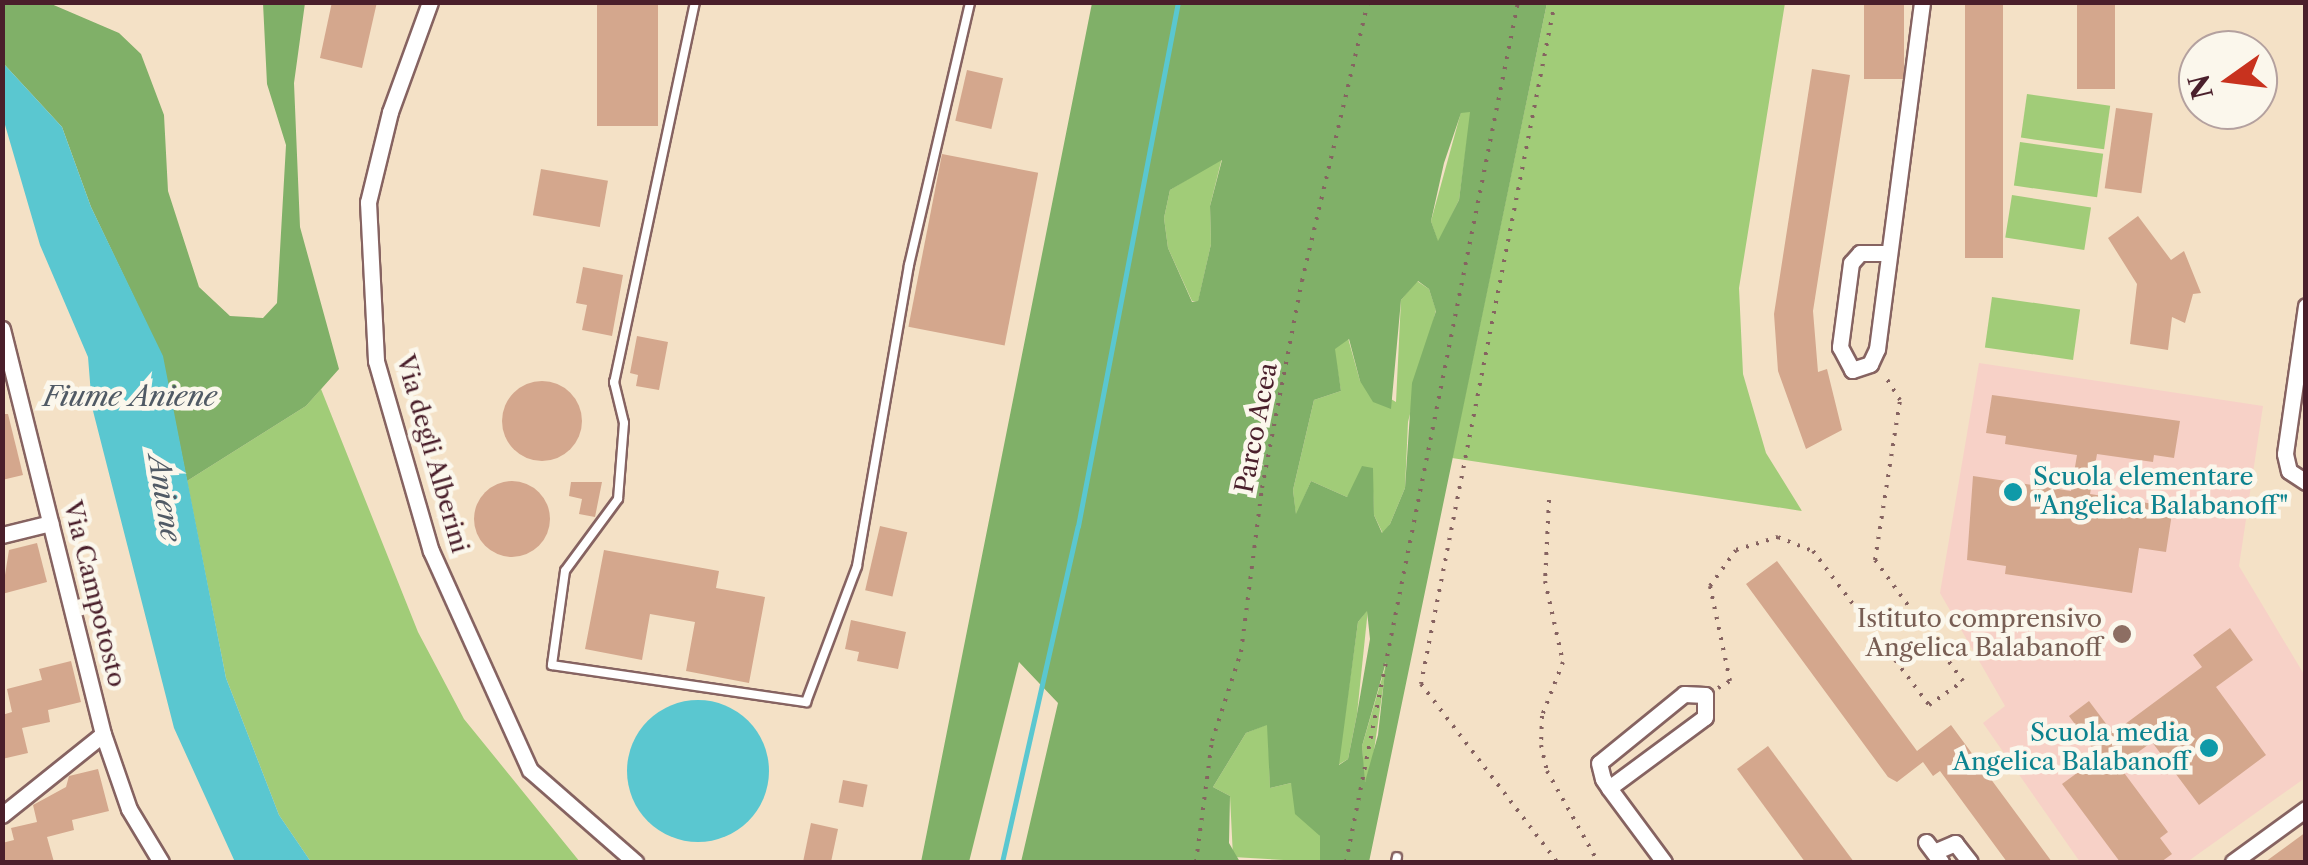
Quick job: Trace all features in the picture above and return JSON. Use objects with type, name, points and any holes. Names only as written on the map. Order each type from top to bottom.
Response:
[{"type":"street","name":"Via degli Alberini","points":[[430,2],[390,112],[368,202],[376,361],[432,551],[530,770],[635,862]]},
{"type":"street","points":[[1885,253],[1853,259],[1840,347],[1852,370],[1875,358],[1885,253],[1922,2]]},
{"type":"street","points":[[2306,306],[2285,454],[2289,471],[2306,482]]},
{"type":"street","name":"Via Campotosto","points":[[2,329],[103,734],[129,809],[160,862]]},
{"type":"street","points":[[2,535],[51,523]]},
{"type":"street","points":[[1609,788],[1705,717],[1705,695],[1684,694],[1606,751],[1599,768],[1609,788],[1664,862]]},
{"type":"street","points":[[2,815],[103,734]]},
{"type":"street","points":[[2233,862],[2306,810]]},
{"type":"street","points":[[1934,852],[1956,843],[1970,862]]},
{"type":"lane","points":[[695,2],[614,382],[624,422],[618,499],[565,570],[552,665],[806,702],[856,566],[909,266],[960,27],[970,2]]},
{"type":"path","name":"Parco Acea","points":[[1196,862],[1212,741],[1241,652],[1262,488],[1295,319],[1368,2]]},
{"type":"path","points":[[1346,862],[1518,2]]},
{"type":"path","points":[[1555,2],[1420,684],[1557,862]]},
{"type":"path","points":[[1705,695],[1730,680],[1709,602],[1716,572],[1736,550],[1778,538],[1813,551],[1930,705],[1964,682],[1875,560],[1900,400],[1875,358]]},
{"type":"path","points":[[1550,500],[1545,582],[1564,662],[1542,716],[1541,745],[1546,771],[1598,862]]},
{"type":"shaded area","name":"Istituto comprensivo Angelica Balabanoff","points":[[1979,363],[2263,406],[2239,566],[2305,676],[2305,778],[2187,862],[2080,862],[1983,723],[2005,706],[1940,593]]},
{"type":"green space","points":[[2,3],[49,3],[119,33],[141,54],[164,115],[168,191],[199,287],[230,316],[263,318],[277,303],[286,145],[267,84],[263,3],[305,3],[294,83],[300,227],[339,369],[306,406],[187,481],[162,356],[91,207],[62,127],[3,63]]},
{"type":"green space","points":[[1092,3],[1547,3],[1369,862],[1320,862],[1320,836],[1295,814],[1291,783],[1270,788],[1267,725],[1246,733],[1213,787],[1230,796],[1229,843],[1240,862],[1021,862],[1058,703],[1019,662],[969,862],[921,862]],"holes":[[[1470,112],[1459,200],[1438,241],[1431,221],[1461,113]],[[1222,160],[1210,206],[1211,244],[1198,301],[1192,302],[1168,248],[1164,218],[1170,190]],[[1418,281],[1429,289],[1436,311],[1412,383],[1405,488],[1390,524],[1382,533],[1374,515],[1373,468],[1362,466],[1347,497],[1311,481],[1296,514],[1293,490],[1314,400],[1341,391],[1335,349],[1349,339],[1360,381],[1373,402],[1391,409],[1401,300]],[[1367,611],[1370,639],[1357,714],[1348,759],[1339,765],[1358,622]],[[1386,662],[1378,735],[1365,782],[1362,746]]]},
{"type":"green space","points":[[1547,3],[1785,3],[1739,288],[1743,374],[1766,453],[1802,511],[1452,458]]},
{"type":"green space","points":[[2027,94],[2110,106],[2104,149],[2021,138]]},
{"type":"green space","points":[[1461,112],[1471,112],[1459,200],[1438,243],[1431,221]]},
{"type":"green space","points":[[2020,142],[2103,154],[2097,197],[2014,186]]},
{"type":"green space","points":[[1222,158],[1210,206],[1211,244],[1198,302],[1192,301],[1168,248],[1164,218],[1170,190]]},
{"type":"green space","points":[[2012,195],[2091,208],[2084,250],[2005,237]]},
{"type":"green space","points":[[1417,281],[1429,289],[1436,310],[1408,422],[1405,488],[1390,524],[1383,534],[1374,515],[1372,468],[1347,497],[1311,481],[1296,516],[1293,490],[1314,400],[1341,391],[1334,349],[1348,338],[1360,381],[1396,402],[1401,300]]},
{"type":"green space","points":[[1992,297],[2080,309],[2073,360],[1985,348]]},
{"type":"green space","points":[[321,389],[418,632],[464,719],[580,862],[311,862],[279,815],[226,678],[187,481],[306,406]]},
{"type":"green space","points":[[1368,609],[1357,714],[1348,759],[1338,765],[1358,622]]},
{"type":"green space","points":[[1387,661],[1370,778],[1364,782],[1362,746]]},
{"type":"green space","points":[[1268,724],[1270,788],[1291,783],[1320,836],[1320,862],[1233,857],[1230,796],[1213,787],[1246,733]]},
{"type":"water","name":"Fiume Aniene","points":[[3,63],[62,127],[91,207],[163,356],[226,678],[279,815],[311,862],[235,862],[174,728],[92,407],[88,357],[40,245],[3,118]]},
{"type":"water","points":[[698,700],[725,705],[748,721],[764,744],[769,771],[764,798],[748,821],[725,837],[698,842],[671,837],[648,821],[632,798],[627,771],[632,744],[648,721],[671,705]]},
{"type":"building","points":[[332,2],[377,2],[362,68],[320,58]]},
{"type":"building","points":[[597,2],[658,2],[658,126],[597,126]]},
{"type":"building","points":[[1864,2],[1904,2],[1904,79],[1864,79]]},
{"type":"building","points":[[1965,2],[2003,2],[2003,258],[1965,258]]},
{"type":"building","points":[[2077,2],[2115,2],[2115,89],[2077,89]]},
{"type":"building","points":[[1812,69],[1850,75],[1813,311],[1818,372],[1827,369],[1842,430],[1806,449],[1778,371],[1774,314]]},
{"type":"building","points":[[967,70],[1003,78],[991,129],[955,121]]},
{"type":"building","points":[[2116,108],[2153,113],[2141,193],[2105,188]]},
{"type":"building","points":[[942,154],[1038,173],[1005,345],[908,327]]},
{"type":"building","points":[[541,169],[608,181],[600,227],[533,215]]},
{"type":"building","points":[[2138,216],[2171,260],[2184,251],[2201,293],[2193,294],[2185,323],[2172,317],[2168,350],[2130,344],[2137,284],[2108,238]]},
{"type":"building","points":[[583,267],[623,275],[612,336],[582,330],[587,305],[576,303]]},
{"type":"building","points":[[637,336],[668,342],[659,390],[636,386],[638,375],[630,373]]},
{"type":"building","points":[[534,381],[550,381],[571,392],[582,421],[571,450],[550,461],[534,461],[520,455],[508,443],[502,429],[502,413],[508,399],[520,387]]},
{"type":"building","name":"Scuola elementare \"Angelica Balabanoff\"","points":[[1992,395],[2180,421],[2174,458],[2154,455],[2153,462],[2097,454],[2090,494],[2173,507],[2166,552],[2139,548],[2132,593],[2005,574],[2006,566],[1967,560],[1973,476],[2071,491],[2077,455],[2005,444],[2006,436],[1986,433]]},
{"type":"building","points":[[2,414],[8,414],[23,475],[2,480]]},
{"type":"building","points":[[512,481],[539,492],[550,519],[539,546],[512,557],[485,546],[474,519],[485,492]]},
{"type":"building","points":[[571,482],[602,482],[595,517],[579,514],[582,499],[569,496]]},
{"type":"building","points":[[880,526],[907,532],[892,597],[865,590]]},
{"type":"building","points":[[37,543],[47,582],[2,594],[9,550]]},
{"type":"building","points":[[604,550],[719,571],[716,588],[765,597],[749,683],[686,671],[695,622],[650,614],[642,660],[585,649]]},
{"type":"building","points":[[1777,561],[1917,751],[1951,725],[2052,862],[2007,862],[1940,771],[1933,776],[1923,762],[1897,782],[1888,777],[1746,584]]},
{"type":"building","points":[[851,620],[906,632],[898,669],[857,661],[859,652],[845,649]]},
{"type":"building","name":"Scuola media Angelica Balabanoff","points":[[2230,628],[2253,660],[2216,687],[2266,755],[2199,805],[2152,742],[2119,766],[2168,832],[2160,838],[2172,854],[2161,862],[2120,862],[2062,784],[2099,757],[2069,716],[2089,701],[2113,733],[2202,667],[2193,655]]},
{"type":"building","points":[[71,661],[81,702],[48,710],[50,722],[22,728],[28,753],[2,759],[2,715],[12,712],[7,689],[42,680],[39,669]]},
{"type":"building","points":[[1768,746],[1854,862],[1805,862],[1737,769]]},
{"type":"building","points":[[98,769],[109,811],[72,820],[74,830],[47,837],[54,862],[2,862],[2,843],[14,840],[11,828],[37,822],[33,805],[66,787],[69,776]]},
{"type":"building","points":[[843,780],[868,785],[863,807],[839,803]]},
{"type":"building","points":[[811,823],[838,829],[831,862],[803,862]]},
{"type":"building","points":[[2306,832],[2306,862],[2265,862]]},
{"type":"waterway","points":[[1002,862],[1078,526],[1178,2]]},
{"type":"place","name":"Scuola elementare \"Angelica Balabanoff\"","points":[[2013,492]]},
{"type":"place","name":"Istituto comprensivo Angelica Balabanoff","points":[[2122,634]]},
{"type":"place","name":"Scuola media Angelica Balabanoff","points":[[2209,748]]},
{"type":"water label","name":"Aniene","points":[[165,498]]}]
